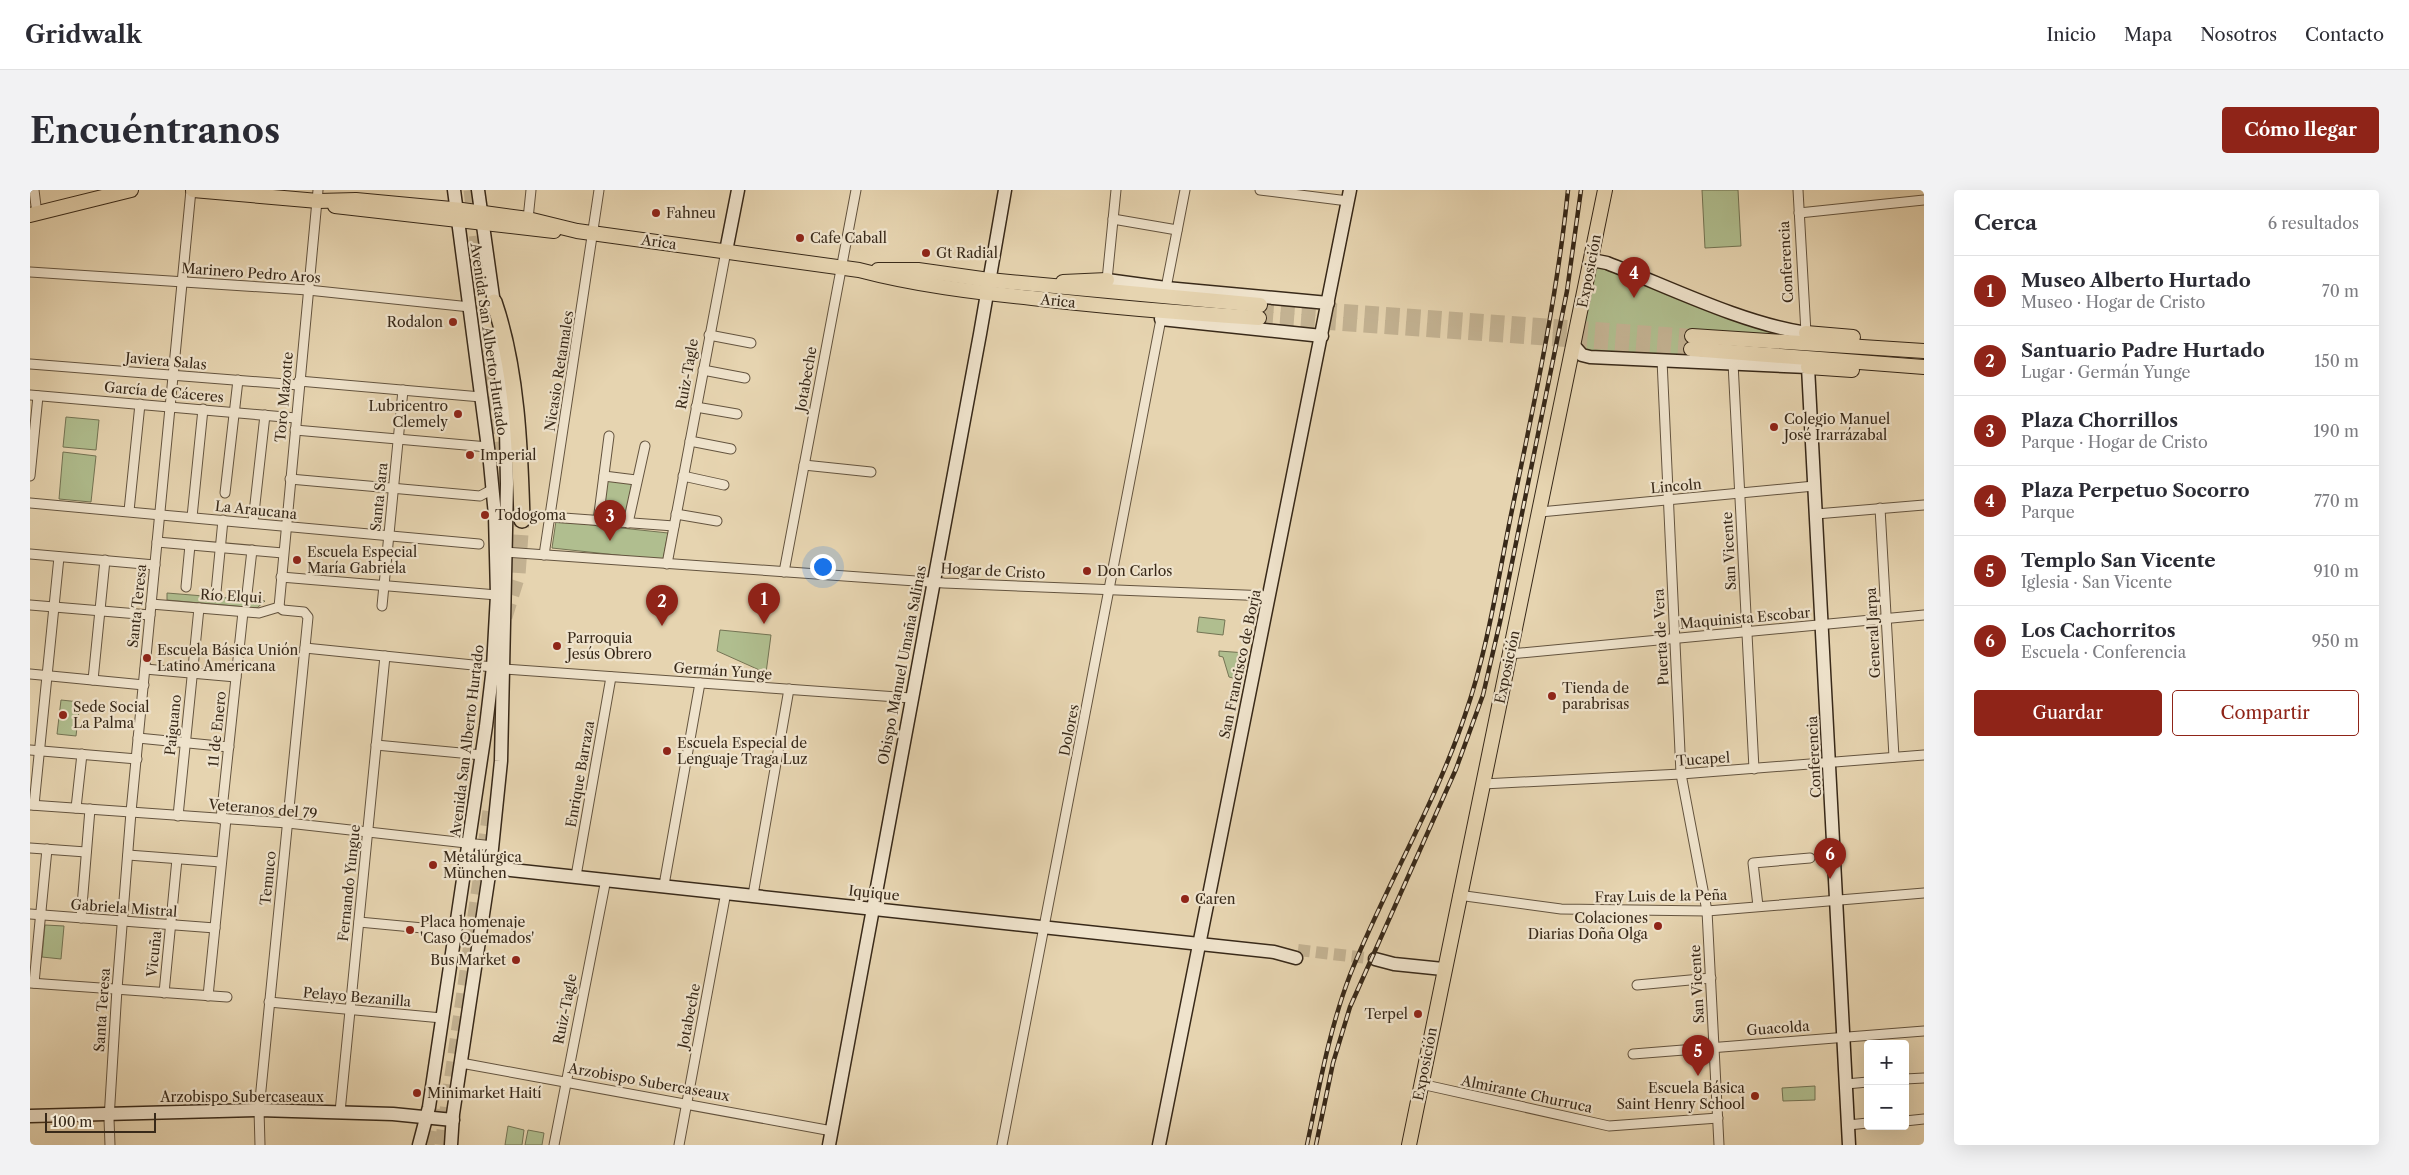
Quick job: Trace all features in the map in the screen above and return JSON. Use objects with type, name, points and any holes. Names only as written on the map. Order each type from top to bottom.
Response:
[{"type":"highway","points":[[494,302],[505,344],[516,420],[522,520]]},
{"type":"main road","points":[[32,210],[98,190]]},
{"type":"main road","points":[[32,210],[131,190]]},
{"type":"main road","name":"Arica","points":[[192,190],[318,196],[351,209],[482,218],[528,219],[576,231]]},
{"type":"main road","name":"Exposición","points":[[1409,1145],[1458,895],[1575,347],[1605,190]]},
{"type":"main road","name":"Arica","points":[[482,218],[532,230],[576,231],[840,268],[859,270],[918,270],[988,287],[1067,302],[1260,312],[1044,285],[988,287]]},
{"type":"main road","points":[[1044,285],[1076,280],[1107,280]]},
{"type":"main road","points":[[1067,302],[1113,312],[1161,319]]},
{"type":"main road","points":[[1806,333],[1873,340],[1905,349]]},
{"type":"main road","points":[[1924,351],[1691,342],[1924,367]]},
{"type":"main road","points":[[1808,367],[1866,370],[1907,366]]},
{"type":"street","points":[[32,210],[34,190]]},
{"type":"street","name":"Santa Teresa","points":[[110,1145],[117,989],[131,812],[192,190]]},
{"type":"street","name":"Avenida San Alberto Hurtado","points":[[451,1145],[461,1062],[490,868],[501,761],[492,489],[454,190]]},
{"type":"street","name":"Avenida San Alberto Hurtado","points":[[419,1145],[427,1116],[482,755],[498,668],[506,552],[506,428],[494,302],[478,190]]},
{"type":"street","points":[[528,219],[531,190]]},
{"type":"street","name":"Nicasio Retamales","points":[[544,555],[599,190]]},
{"type":"street","name":"Ruiz-Tagle","points":[[667,564],[738,190]]},
{"type":"street","name":"Jotabeche","points":[[784,572],[856,190]]},
{"type":"street","name":"Obispo Manuel Umaña Salinas","points":[[829,1145],[1005,190]]},
{"type":"street","points":[[1116,190],[1107,280],[1166,288],[1328,303]]},
{"type":"street","points":[[1166,288],[1184,190]]},
{"type":"street","points":[[1260,190],[1349,196]]},
{"type":"street","name":"Conferencia","points":[[1798,190],[1806,333]]},
{"type":"street","name":"Toro Mazotte","points":[[279,607],[318,196]]},
{"type":"street","name":"San Francisco de Borja","points":[[1159,1145],[1349,196]]},
{"type":"street","points":[[1799,212],[1924,200]]},
{"type":"street","points":[[1113,219],[1177,230]]},
{"type":"street","points":[[1590,263],[1597,261],[1607,263],[1751,320],[1785,330],[1806,333]]},
{"type":"street","name":"Marinero Pedro Aros","points":[[30,272],[308,290],[470,307]]},
{"type":"street","points":[[1161,319],[1322,336]]},
{"type":"street","name":"Dolores","points":[[1002,1145],[1161,319]]},
{"type":"street","points":[[709,335],[752,343]]},
{"type":"street","points":[[1575,347],[1582,354],[1590,357],[1808,367]]},
{"type":"street","name":"Puerta de Vera","points":[[1662,360],[1681,774],[1707,911]]},
{"type":"street","name":"San Vicente","points":[[1733,363],[1754,769]]},
{"type":"street","name":"Javiera Salas","points":[[30,364],[481,397]]},
{"type":"street","name":"Conferencia","points":[[1808,367],[1849,1145]]},
{"type":"street","points":[[703,370],[745,378]]},
{"type":"street","points":[[225,493],[238,380]]},
{"type":"street","name":"Santa Sara","points":[[382,606],[403,390]]},
{"type":"street","points":[[30,476],[34,395]]},
{"type":"street","name":"García de Cáceres","points":[[34,395],[296,418]]},
{"type":"street","points":[[129,511],[140,404]]},
{"type":"street","points":[[696,406],[737,414]]},
{"type":"street","points":[[192,517],[203,410]]},
{"type":"street","points":[[253,522],[265,415]]},
{"type":"street","points":[[295,430],[488,447]]},
{"type":"street","points":[[598,520],[609,436]]},
{"type":"street","points":[[690,441],[731,449]]},
{"type":"street","points":[[628,523],[645,446]]},
{"type":"street","points":[[804,464],[872,472]]},
{"type":"street","points":[[604,476],[636,480]]},
{"type":"street","points":[[683,476],[724,485]]},
{"type":"street","points":[[290,479],[480,496],[492,489]]},
{"type":"street","name":"Lincoln","points":[[1540,512],[1814,486]]},
{"type":"street","name":"La Araucana","points":[[30,503],[479,544]]},
{"type":"street","points":[[1816,514],[1924,505]]},
{"type":"street","name":"General Jarpa","points":[[1880,508],[1894,757]]},
{"type":"street","points":[[676,514],[717,521]]},
{"type":"street","points":[[550,517],[674,526]]},
{"type":"street","points":[[216,592],[222,520]]},
{"type":"street","points":[[157,542],[283,553]]},
{"type":"street","points":[[186,588],[190,544]]},
{"type":"street","points":[[247,594],[252,550]]},
{"type":"street","name":"Hogar de Cristo","points":[[506,552],[933,582],[1269,596]]},
{"type":"street","points":[[30,554],[155,565]]},
{"type":"street","points":[[32,805],[35,750],[47,676],[59,556]]},
{"type":"street","points":[[93,680],[105,560]]},
{"type":"street","points":[[281,577],[497,595]]},
{"type":"street","name":"Río Elqui","points":[[151,604],[259,613],[279,607],[283,610],[306,614]]},
{"type":"street","points":[[30,605],[150,615]]},
{"type":"street","name":"Paiguano","points":[[178,816],[199,608]]},
{"type":"street","name":"11 de Enero","points":[[208,996],[221,862],[229,747],[243,612]]},
{"type":"street","name":"Temuco","points":[[260,1145],[258,1110],[308,619],[306,614]]},
{"type":"street","name":"Maquinista Escobar","points":[[1510,654],[1924,615]]},
{"type":"street","name":"Germán Yunge","points":[[305,648],[498,668],[911,698]]},
{"type":"street","name":"Fernando Yungue","points":[[340,1112],[385,656]]},
{"type":"street","points":[[145,669],[236,677]]},
{"type":"street","points":[[30,674],[144,685]]},
{"type":"street","name":"Enrique Barraza","points":[[576,876],[611,677]]},
{"type":"street","points":[[664,885],[700,683]]},
{"type":"street","points":[[753,895],[789,690]]},
{"type":"street","points":[[138,738],[229,747]]},
{"type":"street","points":[[376,746],[482,755]]},
{"type":"street","points":[[35,750],[137,759]]},
{"type":"street","points":[[76,808],[82,754]]},
{"type":"street","name":"Tucapel","points":[[1483,784],[1681,774],[1924,755]]},
{"type":"street","name":"Veteranos del 79","points":[[32,805],[288,824],[492,846]]},
{"type":"street","points":[[81,918],[90,809]]},
{"type":"street","points":[[30,848],[86,852]]},
{"type":"street","points":[[47,849],[32,983],[227,997]]},
{"type":"street","points":[[128,855],[221,862]]},
{"type":"street","points":[[1758,906],[1753,863],[1810,858]]},
{"type":"street","name":"Vicuña","points":[[164,992],[177,859]]},
{"type":"street","name":"Iquique","points":[[465,865],[1297,954]]},
{"type":"street","name":"Ruiz-Tagle","points":[[554,1145],[606,879]]},
{"type":"street","name":"Jotabeche","points":[[679,1145],[726,892]]},
{"type":"street","name":"Fray Luis de la Peña","points":[[1458,895],[1561,909],[1707,911],[1924,892]]},
{"type":"street","name":"San Vicente","points":[[1707,911],[1719,1145]]},
{"type":"street","name":"Gabriela Mistral","points":[[30,914],[215,928]]},
{"type":"street","points":[[359,922],[455,931]]},
{"type":"street","points":[[1374,962],[1443,969]]},
{"type":"street","points":[[1637,985],[1711,978]]},
{"type":"street","name":"Pelayo Bezanilla","points":[[269,1002],[442,1018]]},
{"type":"street","name":"Guacolda","points":[[1633,1054],[1714,1046],[1924,1031]]},
{"type":"street","name":"Arzobispo Subercaseaux","points":[[461,1062],[832,1131]]},
{"type":"street","points":[[1909,1079],[1924,1078]]},
{"type":"street","points":[[1846,1084],[1864,1082]]},
{"type":"street","name":"Almirante Churruca","points":[[1421,1084],[1609,1126],[1718,1118]]},
{"type":"street","name":"Arzobispo Subercaseaux","points":[[30,1116],[258,1110],[427,1116],[453,1120]]},
{"type":"street","points":[[1909,1120],[1924,1119]]},
{"type":"street","points":[[1848,1125],[1864,1123]]},
{"type":"green space","points":[[1702,190],[1738,190],[1741,246],[1705,248]]},
{"type":"green space","points":[[1601,267],[1794,338],[1687,333],[1686,358],[1587,355],[1578,341],[1596,268]]},
{"type":"green space","points":[[66,417],[99,420],[96,450],[63,447]]},
{"type":"green space","points":[[63,452],[96,456],[91,502],[59,499]]},
{"type":"green space","points":[[607,479],[632,482],[626,517],[603,515]]},
{"type":"green space","points":[[556,521],[668,533],[663,560],[552,548]]},
{"type":"green space","points":[[167,593],[265,601],[257,608],[167,600]]},
{"type":"green space","points":[[1199,617],[1225,620],[1223,635],[1197,632]]},
{"type":"green space","points":[[720,630],[771,635],[766,673],[717,651]]},
{"type":"green space","points":[[1219,651],[1246,653],[1241,680],[1229,677],[1223,657],[1219,656]]},
{"type":"green space","points":[[61,700],[80,702],[76,736],[57,734]]},
{"type":"green space","points":[[45,925],[64,926],[61,959],[42,957]]},
{"type":"green space","points":[[1815,1086],[1815,1100],[1783,1101],[1782,1088]]},
{"type":"green space","points":[[508,1126],[524,1130],[522,1145],[505,1145]]},
{"type":"green space","points":[[528,1130],[544,1133],[542,1145],[525,1145]]},
{"type":"tunnel","points":[[471,190],[502,457]]},
{"type":"tunnel","points":[[1260,305],[1692,336]]},
{"type":"tunnel","points":[[1259,318],[1691,349]]},
{"type":"tunnel","points":[[505,617],[518,575],[522,520]]},
{"type":"tunnel","points":[[442,1145],[491,804]]},
{"type":"tunnel","points":[[1298,950],[1375,959]]},
{"type":"tunnel","points":[[427,1145],[433,1108]]},
{"type":"railway","points":[[1307,1145],[1330,1038],[1350,975],[1425,814],[1453,748],[1480,665],[1544,351],[1558,271],[1568,190]]},
{"type":"railway","points":[[1316,1145],[1333,1063],[1350,1007],[1456,769],[1483,695],[1500,622],[1567,291],[1581,190]]},
{"type":"place","name":"Fahneu","points":[[656,213]]},
{"type":"place","name":"Cafe Caball","points":[[800,238]]},
{"type":"place","name":"Gt Radial","points":[[926,253]]},
{"type":"place","name":"Plaza Perpetuo Socorro","points":[[1634,298]]},
{"type":"place","name":"Rodalon","points":[[453,322]]},
{"type":"place","name":"Lubricentro Clemely","points":[[458,414]]},
{"type":"place","name":"Colegio Manuel José Irarrázabal","points":[[1774,427]]},
{"type":"place","name":"Imperial","points":[[470,455]]},
{"type":"place","name":"Todogoma","points":[[485,515]]},
{"type":"place","name":"Plaza Chorrillos","points":[[610,541]]},
{"type":"place","name":"Escuela Especial María Gabriela","points":[[297,560]]},
{"type":"place","name":"Don Carlos","points":[[1087,571]]},
{"type":"place","name":"Museo Alberto Hurtado","points":[[764,624]]},
{"type":"place","name":"Santuario Padre Hurtado","points":[[662,626]]},
{"type":"place","name":"Parroquia Jesús Obrero","points":[[557,646]]},
{"type":"place","name":"Escuela Básica Unión Latino Americana","points":[[147,658]]},
{"type":"place","name":"Tienda de parabrisas","points":[[1552,696]]},
{"type":"place","name":"Sede Social La Palma","points":[[63,715]]},
{"type":"place","name":"Escuela Especial de Lenguaje Traga Luz","points":[[667,751]]},
{"type":"place","name":"Metalúrgica München","points":[[433,865]]},
{"type":"place","name":"Los Cachorritos","points":[[1830,879]]},
{"type":"place","name":"Caren","points":[[1185,899]]},
{"type":"place","name":"Colaciones Diarias Doña Olga","points":[[1658,926]]},
{"type":"place","name":"Placa homenaje 'Caso Quemados'","points":[[410,930]]},
{"type":"place","name":"Bus Market","points":[[516,960]]},
{"type":"place","name":"Terpel","points":[[1418,1014]]},
{"type":"place","name":"Templo San Vicente","points":[[1698,1076]]},
{"type":"place","name":"Minimarket Haití","points":[[417,1093]]},
{"type":"place","name":"Escuela Básica Saint Henry School","points":[[1755,1096]]}]
